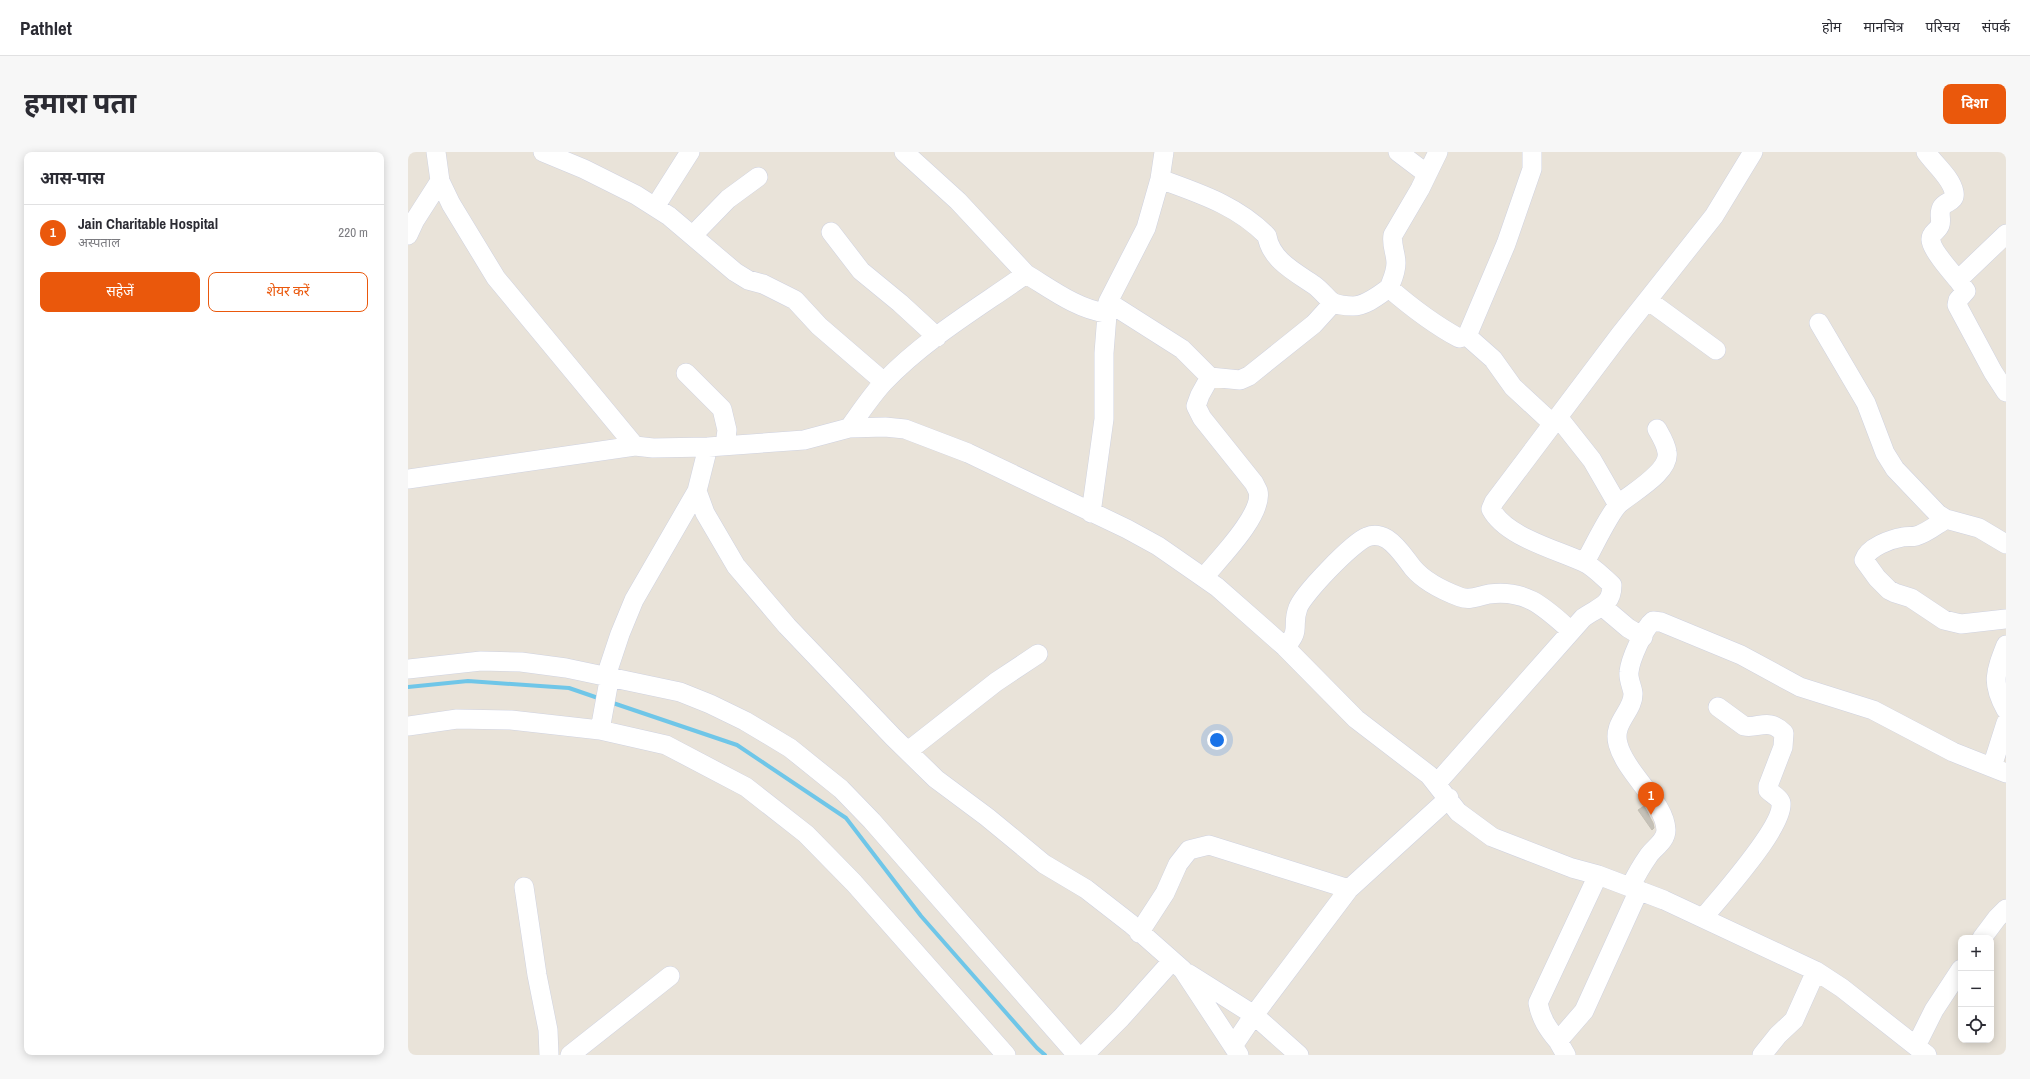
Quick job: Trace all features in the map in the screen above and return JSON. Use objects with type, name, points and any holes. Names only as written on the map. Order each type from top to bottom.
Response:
[{"type":"street","points":[[436,152],[440,181],[451,204],[496,278],[635,446]]},
{"type":"street","points":[[543,152],[584,169],[636,195],[693,235],[713,254],[748,280],[763,284],[796,300],[825,331],[884,382]]},
{"type":"street","points":[[655,207],[690,152]]},
{"type":"street","points":[[1091,513],[1104,419],[1104,352],[1107,307],[1142,236],[1160,179],[1164,152]]},
{"type":"street","points":[[1398,152],[1427,174]]},
{"type":"street","points":[[1160,179],[1222,202],[1267,236],[1269,247],[1278,257],[1290,269],[1322,291],[1333,303],[1354,306],[1367,302],[1389,288],[1395,273],[1396,262],[1391,242],[1393,235],[1420,190],[1438,152]]},
{"type":"street","points":[[1467,336],[1506,244],[1532,169],[1532,152]]},
{"type":"street","points":[[1437,783],[1583,618],[1610,599],[1612,585],[1585,562],[1547,548],[1504,526],[1495,517],[1491,509],[1494,502],[1619,336],[1649,301],[1714,216],[1753,152]]},
{"type":"street","points":[[1926,152],[1948,179],[1954,193],[1954,198],[1951,202],[1943,207],[1940,213],[1941,222],[1939,228],[1932,234],[1930,239],[1933,246],[1966,291],[1958,300],[1957,305],[1993,372],[2006,392]]},
{"type":"street","points":[[907,153],[958,200],[1026,274],[1073,302],[1092,311],[1107,307],[1182,350],[1210,377],[1240,380],[1249,376],[1314,324],[1333,303]]},
{"type":"street","points":[[693,235],[728,200],[758,177]]},
{"type":"street","points":[[408,235],[415,220],[440,181]]},
{"type":"street","points":[[831,232],[861,271],[900,303],[937,337]]},
{"type":"street","points":[[1958,280],[2006,234]]},
{"type":"street","points":[[849,428],[884,382],[937,337],[1026,274]]},
{"type":"street","points":[[1389,288],[1416,312],[1446,332],[1459,338],[1467,336]]},
{"type":"street","points":[[1649,301],[1716,350]]},
{"type":"street","points":[[1819,323],[1866,403],[1885,453],[1894,469],[1931,508],[1946,519],[1979,528],[2006,544]]},
{"type":"street","points":[[1467,336],[1493,359],[1513,387],[1555,420],[1592,460],[1618,505]]},
{"type":"street","points":[[597,721],[605,679],[634,600],[697,491],[717,446],[727,430],[722,410],[686,373]]},
{"type":"street","points":[[1204,577],[1242,532],[1253,515],[1258,492],[1254,483],[1202,418],[1196,406],[1200,394],[1210,377]]},
{"type":"street","points":[[408,479],[635,446],[653,448],[717,446],[804,440],[849,428],[885,427],[911,431],[968,453],[1127,529],[1152,543],[1204,577],[1285,647],[1356,719],[1429,775],[1449,798],[1458,812],[1492,837],[1572,868],[1635,888],[1704,917],[1816,972],[1842,988],[1882,1021],[1921,1050],[1941,998],[1960,971]]},
{"type":"street","points":[[1585,562],[1618,505],[1642,488],[1660,469],[1667,459],[1668,452],[1657,429]]},
{"type":"street","points":[[697,491],[705,513],[736,566],[787,626],[908,752],[936,779],[987,817],[1044,864],[1086,889],[1177,966],[1254,1015],[1299,1055]]},
{"type":"street","points":[[1946,519],[1927,531],[1915,536],[1890,540],[1874,549],[1866,556],[1864,560],[1867,566],[1889,590],[1895,594],[1911,598],[1944,620],[1961,624],[2006,619]]},
{"type":"street","points":[[1285,647],[1292,640],[1296,631],[1298,608],[1308,591],[1348,551],[1365,538],[1375,535],[1389,540],[1423,577],[1460,598],[1476,598],[1487,594],[1507,592],[1522,595],[1541,605],[1571,631]]},
{"type":"street","points":[[1602,606],[1628,628],[1643,637]]},
{"type":"street","points":[[1598,875],[1538,1003],[1540,1015],[1547,1029],[1562,1048],[1584,1011],[1635,888],[1636,874],[1650,854],[1662,842],[1666,831],[1658,807],[1628,767],[1616,735],[1618,726],[1633,698],[1629,671],[1634,653],[1649,624],[1653,621],[1661,622],[1741,655],[1800,687],[1873,710],[1953,752],[1999,770],[2006,723]]},
{"type":"street","points":[[2006,645],[1996,676],[1995,686],[2006,710]]},
{"type":"street","points":[[908,752],[996,682],[1038,654]]},
{"type":"street","points":[[408,669],[481,661],[520,662],[566,668],[605,679],[680,692],[710,704],[745,721],[790,748],[836,784],[872,821],[1077,1055]]},
{"type":"street","points":[[1704,917],[1764,843],[1779,814],[1781,803],[1780,799],[1768,790],[1768,786],[1783,747],[1784,733],[1780,729],[1763,723],[1744,726],[1718,707]]},
{"type":"street","points":[[408,726],[457,719],[597,721],[666,745],[746,787],[806,834],[854,884],[1006,1055]]},
{"type":"street","points":[[1177,966],[1236,1050],[1254,1015],[1349,889],[1449,798]]},
{"type":"street","points":[[1139,933],[1165,893],[1178,864],[1189,850],[1197,847],[1209,845],[1349,889]]},
{"type":"street","points":[[524,886],[537,975],[548,1030],[549,1055]]},
{"type":"street","points":[[1984,935],[2006,909]]},
{"type":"street","points":[[1084,1055],[1177,966]]},
{"type":"street","points":[[1762,1055],[1778,1035],[1794,1020],[1816,972]]},
{"type":"street","points":[[570,1055],[670,976]]},
{"type":"building","points":[[1644,806],[1653,823],[1654,828],[1652,830],[1638,810]]},
{"type":"waterway","points":[[408,687],[468,681],[569,688],[601,699]]},
{"type":"waterway","points":[[610,702],[737,745],[846,818],[921,916],[1037,1048],[1045,1055]]},
{"type":"place","name":"Jain Charitable Hospital","points":[[1651,815]]}]
